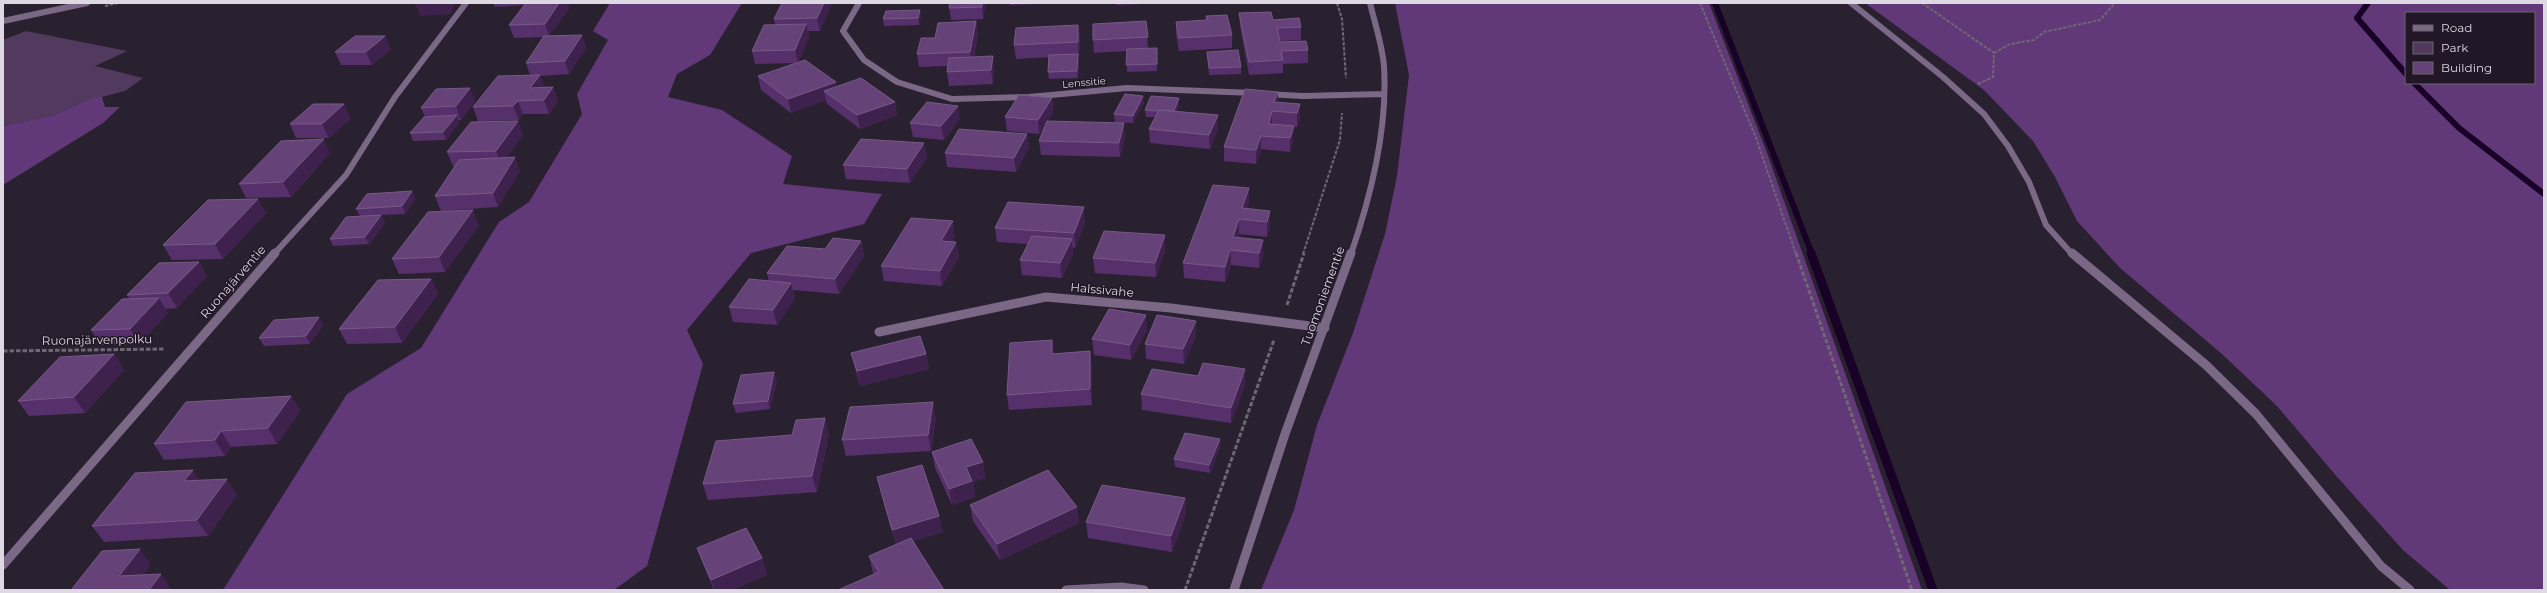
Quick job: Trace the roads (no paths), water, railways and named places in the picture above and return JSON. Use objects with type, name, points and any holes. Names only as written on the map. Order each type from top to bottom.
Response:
[{"type":"street","points":[[3,21],[87,3]]},
{"type":"street","name":"Ruonajärventie","points":[[3,565],[192,348],[346,175],[396,97],[466,3]]},
{"type":"street","name":"Lenssitie","points":[[859,3],[843,31],[864,60],[897,82],[952,99],[1029,97],[1127,88],[1303,96],[1382,94]]},
{"type":"street","name":"Tuomoniementie","points":[[1234,590],[1292,414],[1325,328],[1361,224],[1373,174],[1381,122],[1384,75],[1380,39],[1370,3]]},
{"type":"street","points":[[1850,3],[1960,92],[1984,114],[2008,146],[2028,182],[2046,225],[2075,256],[2206,365],[2256,414],[2381,566],[2410,590]]},
{"type":"street","name":"Halssivahe","points":[[879,332],[1046,297],[1171,308],[1325,328]]},
{"type":"street","points":[[1066,590],[1121,587],[1144,590]]},
{"type":"waterway","points":[[1715,3],[1812,254]]},
{"type":"waterway","points":[[2368,3],[2357,18],[2405,73]]},
{"type":"waterway","points":[[2415,84],[2459,128],[2544,194]]},
{"type":"waterway","points":[[1811,253],[1933,590]]}]
